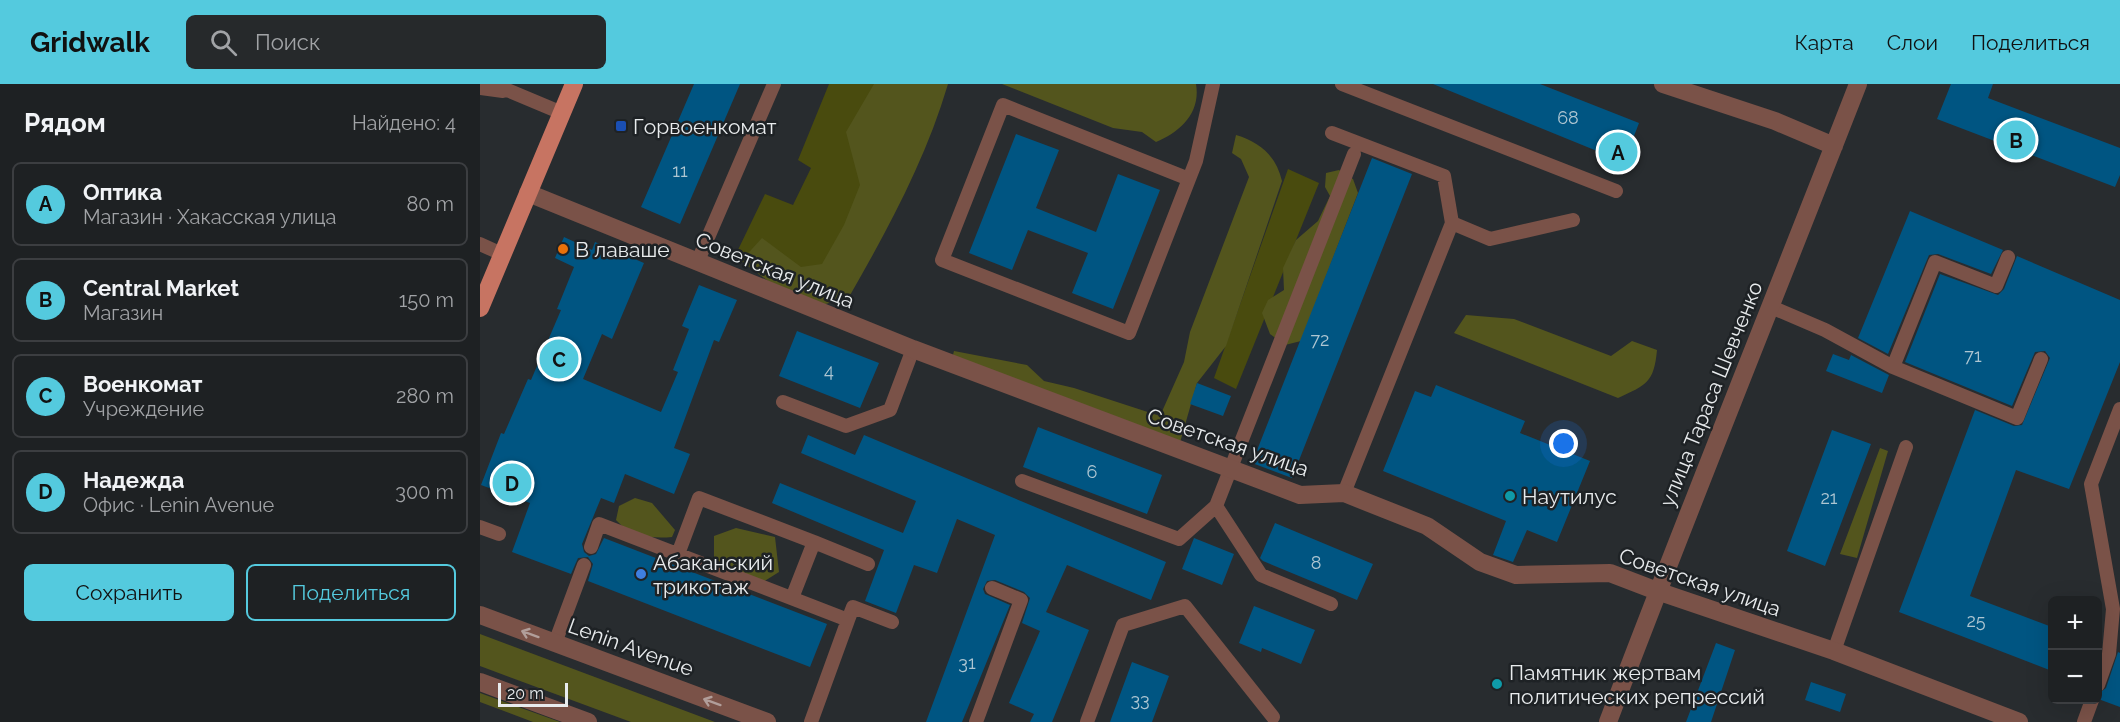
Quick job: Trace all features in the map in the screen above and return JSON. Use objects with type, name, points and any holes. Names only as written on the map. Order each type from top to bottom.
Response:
[{"type":"main road","points":[[480,308],[574,84]]},
{"type":"street","points":[[1664,84],[1775,121],[1834,146]]},
{"type":"street","name":"улица Тараса Шевченко","points":[[1608,722],[1701,475],[1771,307],[1858,84]]},
{"type":"street","name":"Советская улица","points":[[528,193],[913,349],[1300,495],[1344,493],[1427,526],[1480,562],[1516,575],[1610,573],[1833,651],[2019,722]]},
{"type":"street","name":"Lenin Avenue","points":[[480,615],[767,722]]},
{"type":"street","points":[[480,681],[588,722]]},
{"type":"lane","points":[[494,84],[508,92],[562,113]]},
{"type":"lane","points":[[697,263],[774,84]]},
{"type":"lane","points":[[1189,179],[1003,105],[942,260],[1129,333],[1189,179],[1199,150],[1213,84]]},
{"type":"lane","points":[[1342,84],[1616,191]]},
{"type":"lane","points":[[480,88],[508,92]]},
{"type":"lane","points":[[1332,133],[1444,176],[1452,223],[1344,493]]},
{"type":"lane","points":[[1022,481],[1179,539],[1216,506],[1354,154]]},
{"type":"lane","points":[[1452,223],[1490,239],[1573,220]]},
{"type":"lane","points":[[480,244],[502,254]]},
{"type":"lane","points":[[1893,367],[1935,262],[1996,286],[2008,256]]},
{"type":"lane","points":[[1771,307],[1825,330],[1893,367],[2017,418],[2041,359]]},
{"type":"lane","points":[[783,402],[846,426],[890,410],[913,349]]},
{"type":"lane","points":[[2102,672],[2109,654],[2113,609],[2091,484],[2120,409]]},
{"type":"lane","points":[[1833,651],[1906,447]]},
{"type":"lane","points":[[678,554],[699,498],[868,564]]},
{"type":"lane","points":[[1216,506],[1261,575],[1331,604]]},
{"type":"lane","points":[[591,547],[599,524],[848,620]]},
{"type":"lane","points":[[480,527],[499,534]]},
{"type":"lane","points":[[792,598],[814,542]]},
{"type":"lane","points":[[555,643],[584,565]]},
{"type":"lane","points":[[976,722],[1021,600],[992,588]]},
{"type":"lane","points":[[1087,722],[1123,625],[1185,606],[1277,720]]},
{"type":"lane","points":[[811,722],[853,607],[892,621]]},
{"type":"lane","points":[[2084,722],[2090,704]]},
{"type":"shaded area","points":[[829,84],[909,84],[827,297],[736,254],[765,194],[793,205],[811,168],[798,160]]},
{"type":"shaded area","points":[[874,84],[948,84],[917,166],[878,246],[849,297],[819,306],[794,300],[741,261],[762,238],[801,267],[822,264],[844,225],[860,185],[846,132]]},
{"type":"shaded area","points":[[1002,84],[1196,84],[1197,94],[1187,120],[1173,133],[1156,142],[1142,132],[1113,128]]},
{"type":"shaded area","points":[[1236,135],[1266,151],[1276,164],[1282,181],[1226,346],[1197,383],[1179,446],[952,359],[954,351],[1027,365],[1044,381],[1074,388],[1160,416],[1184,362],[1190,332],[1249,177],[1241,159],[1232,153]]},
{"type":"shaded area","points":[[1288,169],[1319,183],[1236,389],[1214,378]]},
{"type":"shaded area","points":[[1339,170],[1353,179],[1358,193],[1301,341],[1285,345],[1270,334],[1262,313],[1268,300],[1284,290],[1283,268],[1296,240],[1318,221],[1330,196],[1325,187],[1326,173]]},
{"type":"shaded area","points":[[1466,315],[1514,319],[1611,356],[1632,341],[1657,350],[1654,370],[1642,386],[1618,398],[1454,333]]},
{"type":"shaded area","points":[[1880,448],[1888,451],[1857,558],[1840,554]]},
{"type":"shaded area","points":[[635,498],[652,503],[675,530],[672,537],[635,533],[616,520],[619,506]]},
{"type":"shaded area","points":[[736,528],[775,537],[779,572],[763,582],[728,569],[714,557],[714,536]]},
{"type":"shaded area","points":[[480,634],[715,722],[631,722],[480,666]]},
{"type":"shaded area","points":[[480,693],[560,722],[533,722],[480,702]]},
{"type":"building","points":[[694,84],[740,84],[680,224],[641,207]]},
{"type":"building","points":[[1433,84],[1540,84],[1639,123],[1624,162]]},
{"type":"building","points":[[1951,84],[1993,84],[1988,98],[2120,148],[2120,175],[2115,187],[1937,119]]},
{"type":"building","points":[[1016,134],[1059,150],[1036,208],[1096,232],[1118,174],[1160,190],[1113,309],[1072,293],[1088,253],[1028,230],[1012,270],[969,253]]},
{"type":"building","points":[[1372,158],[1412,174],[1292,478],[1252,463]]},
{"type":"building","points":[[1910,211],[2003,250],[1991,274],[1938,254],[1929,255],[1888,354],[1858,338]]},
{"type":"building","points":[[564,237],[592,250],[595,242],[644,263],[612,339],[602,334],[583,379],[661,412],[678,372],[673,370],[689,329],[682,326],[699,285],[737,300],[719,342],[714,340],[674,448],[690,454],[674,494],[625,474],[614,503],[601,498],[582,544],[584,552],[589,556],[596,554],[604,538],[827,624],[810,667],[588,581],[593,564],[588,557],[578,558],[571,574],[512,552],[530,503],[481,485],[501,433],[504,434],[528,379],[531,380],[561,310],[557,309],[574,267],[555,258]]},
{"type":"building","points":[[2017,256],[2120,300],[2120,362],[2069,489],[2016,470],[1970,596],[2048,625],[2048,669],[1899,612],[1975,410],[2014,426],[2022,425],[2050,358],[2045,351],[2035,352],[2012,406],[1905,362],[1940,274],[1998,295],[2004,289]]},
{"type":"building","points":[[797,331],[879,363],[860,408],[779,376]]},
{"type":"building","points":[[1833,354],[1849,360],[1851,355],[1889,375],[1882,393],[1826,371]]},
{"type":"building","points":[[1197,383],[1231,396],[1223,416],[1190,404]]},
{"type":"building","name":"Наутилус","points":[[1436,385],[1525,421],[1520,433],[1590,461],[1557,542],[1527,530],[1513,562],[1493,555],[1506,521],[1383,471],[1415,391],[1431,397]]},
{"type":"building","points":[[1038,427],[1162,475],[1147,514],[1023,467]]},
{"type":"building","points":[[1832,430],[1871,444],[1825,566],[1787,551]]},
{"type":"building","points":[[808,435],[855,455],[864,435],[1166,562],[1151,600],[1067,565],[1046,612],[1089,630],[1052,722],[1030,722],[1034,714],[1009,703],[1040,631],[1022,623],[1030,598],[1024,592],[995,580],[987,581],[983,589],[985,594],[1010,605],[962,722],[926,722],[995,535],[957,519],[937,573],[914,565],[896,613],[865,601],[884,550],[772,503],[780,483],[903,533],[916,501],[801,453]]},
{"type":"building","points":[[1275,523],[1373,564],[1357,600],[1263,561],[1260,558]]},
{"type":"building","points":[[1194,538],[1234,554],[1222,585],[1182,569]]},
{"type":"building","points":[[1254,606],[1315,630],[1301,664],[1262,648],[1261,652],[1239,643]]},
{"type":"building","points":[[1716,643],[1735,650],[1711,722],[1686,722]]},
{"type":"building","points":[[2118,652],[2120,653],[2120,707],[2102,700],[2102,691],[2106,688]]},
{"type":"building","points":[[1132,662],[1169,676],[1152,722],[1110,722]]},
{"type":"building","points":[[1811,682],[1846,694],[1840,712],[1805,700]]},
{"type":"place","name":"Горвоенкомат","points":[[621,126]]},
{"type":"place","name":"Central Market","points":[[2016,140]]},
{"type":"place","name":"Оптика","points":[[1618,152]]},
{"type":"place","name":"В лаваше","points":[[563,249]]},
{"type":"place","name":"Военкомат","points":[[559,359]]},
{"type":"place","name":"Надежда","points":[[512,483]]},
{"type":"place","name":"Наутилус","points":[[1510,496]]},
{"type":"place","name":"Абаканский трикотаж","points":[[641,574]]},
{"type":"place","name":"Памятник жертвам политических репрессий","points":[[1497,684]]}]
